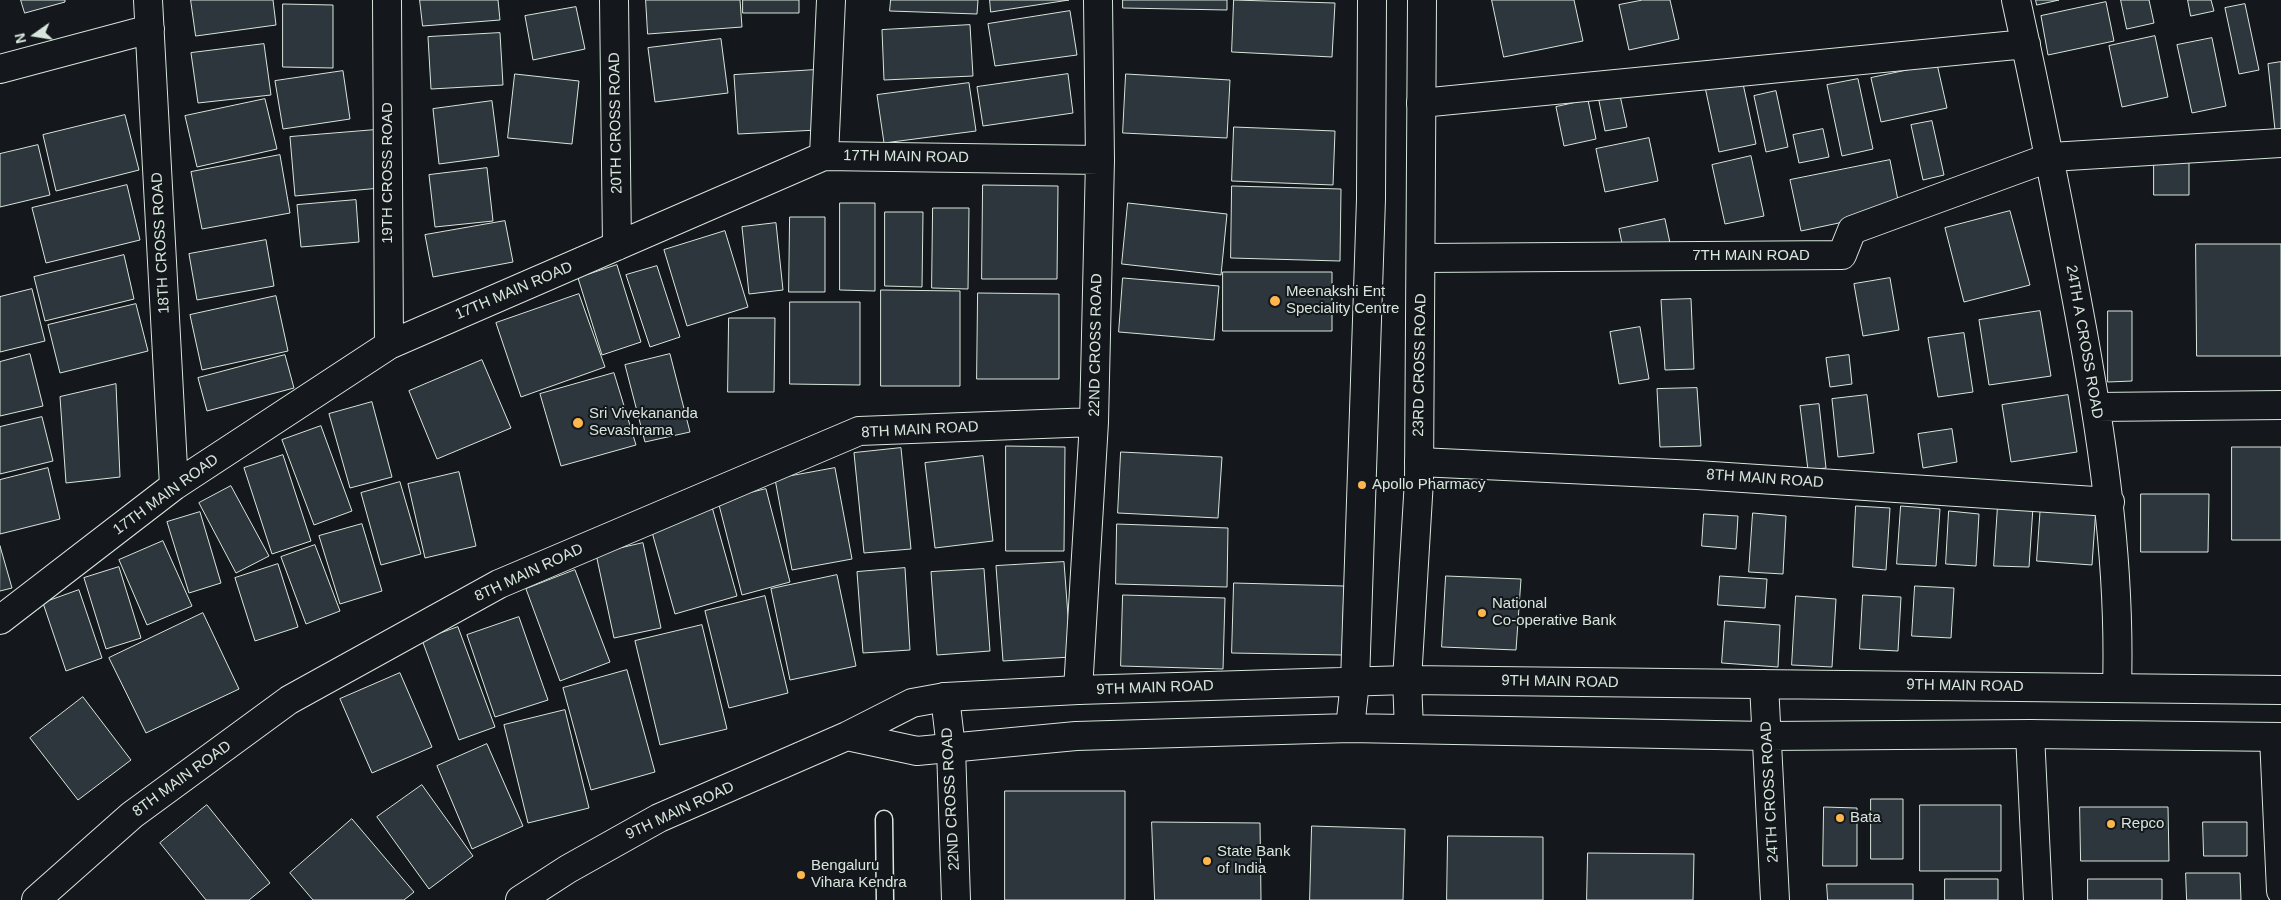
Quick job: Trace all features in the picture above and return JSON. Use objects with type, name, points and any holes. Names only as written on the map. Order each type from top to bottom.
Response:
[{"type":"street","name":"18TH CROSS ROAD","points":[[148,0],[174,486]]},
{"type":"street","name":"19TH CROSS ROAD","points":[[387,0],[389,345]]},
{"type":"street","name":"20TH CROSS ROAD","points":[[614,0],[617,246]]},
{"type":"street","points":[[824,156],[831,0]]},
{"type":"street","name":"22ND CROSS ROAD","points":[[1078,690],[1094,422],[1100,160],[1098,0]]},
{"type":"street","points":[[1350,728],[1355,682],[1372,199],[1372,0]]},
{"type":"street","name":"23RD CROSS ROAD","points":[[1409,729],[1408,680],[1419,462],[1422,258],[1422,0]]},
{"type":"street","name":"24TH A CROSS ROAD","points":[[2016,0],[2050,157],[2097,407],[2110,502],[2118,652],[2117,688]]},
{"type":"street","points":[[0,69],[150,29]]},
{"type":"street","points":[[1421,103],[2026,44]]},
{"type":"street","points":[[2050,157],[2281,143]]},
{"type":"street","name":"17TH MAIN ROAD","points":[[0,620],[174,486],[389,345],[824,156],[1100,160]]},
{"type":"street","name":"7TH MAIN ROAD","points":[[1422,258],[1842,255],[1852,230],[2050,157]]},
{"type":"street","points":[[2097,407],[2281,405]]},
{"type":"street","name":"8TH MAIN ROAD","points":[[36,900],[132,815],[289,700],[499,584],[858,431],[1094,422]]},
{"type":"street","name":"8TH MAIN ROAD","points":[[1419,462],[1697,475],[2110,502]]},
{"type":"street","name":"9TH MAIN ROAD","points":[[520,900],[568,869],[659,818],[847,736],[912,702],[944,697],[1078,690],[1408,680],[2281,690]]},
{"type":"street","name":"24TH CROSS ROAD","points":[[1764,684],[1775,900]]},
{"type":"street","name":"22ND CROSS ROAD","points":[[944,697],[951,748],[956,900]]},
{"type":"street","points":[[847,736],[917,751],[1076,736],[1350,728],[1767,736],[2030,734],[2278,737],[2281,891]]},
{"type":"street","points":[[2030,734],[2038,900]]},
{"type":"lane","points":[[884,819],[885,900]]},
{"type":"building","points":[[21,0],[65,0],[65,2],[25,13]]},
{"type":"building","points":[[191,0],[273,0],[276,25],[196,36]]},
{"type":"building","points":[[420,0],[498,0],[500,20],[423,26]]},
{"type":"building","points":[[646,0],[740,0],[742,27],[648,34]]},
{"type":"building","points":[[743,0],[799,0],[799,13],[743,13]]},
{"type":"building","points":[[891,0],[978,0],[977,14],[890,11]]},
{"type":"building","points":[[990,0],[1069,0],[991,12]]},
{"type":"building","points":[[1123,0],[1227,0],[1227,10],[1123,8]]},
{"type":"building","points":[[1234,0],[1335,3],[1332,57],[1232,52]]},
{"type":"building","points":[[1492,0],[1574,0],[1583,41],[1504,57]]},
{"type":"building","points":[[1643,0],[1670,0],[1679,39],[1629,50],[1619,5]]},
{"type":"building","points":[[2036,0],[2059,0],[2037,5]]},
{"type":"building","points":[[2121,0],[2149,0],[2154,23],[2127,29]]},
{"type":"building","points":[[2188,0],[2211,0],[2214,11],[2191,16]]},
{"type":"building","points":[[2106,2],[2114,41],[2048,55],[2041,16]]},
{"type":"building","points":[[283,4],[333,5],[333,68],[283,67]]},
{"type":"building","points":[[2245,4],[2259,70],[2239,74],[2225,8]]},
{"type":"building","points":[[576,7],[585,49],[533,60],[525,16]]},
{"type":"building","points":[[1070,11],[1077,55],[995,66],[988,24]]},
{"type":"building","points":[[970,25],[973,76],[884,80],[882,30]]},
{"type":"building","points":[[500,33],[503,85],[431,89],[428,37]]},
{"type":"building","points":[[2155,36],[2168,97],[2122,107],[2109,46]]},
{"type":"building","points":[[2212,38],[2226,106],[2192,113],[2177,45]]},
{"type":"building","points":[[721,39],[728,93],[655,102],[648,48]]},
{"type":"building","points":[[264,44],[271,95],[198,103],[191,53]]},
{"type":"building","points":[[2281,62],[2281,130],[2275,130],[2268,64]]},
{"type":"building","points":[[1937,64],[1947,108],[1881,122],[1871,78]]},
{"type":"building","points":[[815,70],[818,130],[738,134],[734,75]]},
{"type":"building","points":[[343,71],[350,119],[283,129],[275,81]]},
{"type":"building","points":[[515,74],[579,81],[572,144],[508,138]]},
{"type":"building","points":[[1068,74],[1073,113],[983,126],[977,87]]},
{"type":"building","points":[[1126,74],[1230,80],[1227,138],[1123,133]]},
{"type":"building","points":[[1742,79],[1756,144],[1719,152],[1705,87]]},
{"type":"building","points":[[1858,79],[1873,149],[1842,156],[1827,85]]},
{"type":"building","points":[[969,83],[976,131],[884,143],[877,95]]},
{"type":"building","points":[[1619,91],[1627,127],[1605,131],[1598,96]]},
{"type":"building","points":[[1776,91],[1788,147],[1766,152],[1754,96]]},
{"type":"building","points":[[265,99],[277,149],[197,167],[185,116]]},
{"type":"building","points":[[1588,100],[1596,139],[1564,146],[1556,107]]},
{"type":"building","points":[[492,101],[499,156],[439,164],[433,109]]},
{"type":"building","points":[[125,115],[139,170],[56,191],[43,135]]},
{"type":"building","points":[[1932,121],[1944,175],[1923,180],[1911,125]]},
{"type":"building","points":[[1234,127],[1335,131],[1333,185],[1232,181]]},
{"type":"building","points":[[1823,129],[1829,157],[1799,163],[1793,135]]},
{"type":"building","points":[[375,130],[380,188],[295,196],[290,137]]},
{"type":"building","points":[[1649,138],[1658,181],[1605,192],[1596,149]]},
{"type":"building","points":[[38,145],[50,195],[0,207],[0,154]]},
{"type":"building","points":[[2154,152],[2189,152],[2189,195],[2154,195]]},
{"type":"building","points":[[280,155],[290,213],[202,229],[191,172]]},
{"type":"building","points":[[1751,156],[1764,216],[1725,224],[1712,165]]},
{"type":"building","points":[[1890,160],[1900,210],[1801,231],[1790,180]]},
{"type":"building","points":[[487,168],[493,221],[435,227],[429,175]]},
{"type":"building","points":[[127,185],[140,240],[46,263],[32,208]]},
{"type":"building","points":[[983,185],[1058,186],[1057,279],[982,279]]},
{"type":"building","points":[[1232,186],[1341,189],[1340,261],[1231,258]]},
{"type":"building","points":[[356,200],[359,242],[301,247],[297,205]]},
{"type":"building","points":[[840,203],[875,203],[875,291],[840,290]]},
{"type":"building","points":[[1128,203],[1227,214],[1221,275],[1122,264]]},
{"type":"building","points":[[933,208],[969,208],[968,289],[932,288]]},
{"type":"building","points":[[2010,211],[2030,285],[1964,302],[1945,228]]},
{"type":"building","points":[[885,212],[923,212],[922,287],[885,286]]},
{"type":"building","points":[[790,217],[825,217],[825,292],[789,292]]},
{"type":"building","points":[[1665,219],[1670,243],[1624,253],[1619,229]]},
{"type":"building","points":[[505,221],[513,262],[433,277],[425,235]]},
{"type":"building","points":[[776,223],[783,290],[749,294],[742,227]]},
{"type":"building","points":[[725,231],[748,307],[687,326],[664,250]]},
{"type":"building","points":[[266,240],[274,286],[197,300],[189,254]]},
{"type":"building","points":[[2196,244],[2281,244],[2281,356],[2197,356]]},
{"type":"building","points":[[124,255],[134,299],[45,321],[34,277]]},
{"type":"building","points":[[617,265],[641,342],[602,355],[578,278]]},
{"type":"building","points":[[657,266],[680,337],[650,347],[626,275]]},
{"type":"building","points":[[1223,272],[1332,272],[1332,331],[1223,331]]},
{"type":"building","points":[[1123,278],[1219,286],[1214,340],[1119,332]]},
{"type":"building","points":[[1890,278],[1899,330],[1863,336],[1854,284]]},
{"type":"building","points":[[32,289],[45,341],[0,352],[0,297]]},
{"type":"building","points":[[881,290],[960,291],[960,386],[881,386]]},
{"type":"building","points":[[978,293],[1059,294],[1059,379],[977,379]]},
{"type":"building","points":[[579,294],[605,367],[521,397],[496,323]]},
{"type":"building","points":[[276,296],[288,351],[202,370],[190,315]]},
{"type":"building","points":[[1691,299],[1694,369],[1665,370],[1661,300]]},
{"type":"building","points":[[790,302],[860,302],[860,385],[790,384]]},
{"type":"building","points":[[136,304],[148,351],[60,373],[48,325]]},
{"type":"building","points":[[2040,311],[2051,376],[1989,385],[1979,320]]},
{"type":"building","points":[[2108,311],[2132,311],[2132,381],[2108,382]]},
{"type":"building","points":[[729,318],[775,318],[774,392],[728,392]]},
{"type":"building","points":[[1640,327],[1649,379],[1619,384],[1610,332]]},
{"type":"building","points":[[1964,333],[1973,392],[1938,397],[1928,338]]},
{"type":"building","points":[[30,354],[43,406],[0,416],[0,362]]},
{"type":"building","points":[[670,354],[690,432],[645,442],[625,365]]},
{"type":"building","points":[[285,355],[294,388],[207,411],[198,378]]},
{"type":"building","points":[[1849,355],[1852,384],[1830,387],[1826,358]]},
{"type":"building","points":[[482,360],[511,428],[437,459],[409,391]]},
{"type":"building","points":[[614,373],[636,445],[561,466],[540,394]]},
{"type":"building","points":[[116,384],[120,477],[66,483],[60,397]]},
{"type":"building","points":[[1697,388],[1701,446],[1660,447],[1657,389]]},
{"type":"building","points":[[1867,395],[1874,453],[1838,457],[1832,399]]},
{"type":"building","points":[[2068,395],[2077,452],[2011,462],[2002,405]]},
{"type":"building","points":[[372,402],[392,477],[350,488],[329,414]]},
{"type":"building","points":[[1819,404],[1826,468],[1808,470],[1800,406]]},
{"type":"building","points":[[42,417],[53,461],[0,474],[0,427]]},
{"type":"building","points":[[321,426],[352,511],[314,525],[282,440]]},
{"type":"building","points":[[1952,429],[1957,462],[1923,468],[1918,434]]},
{"type":"building","points":[[1006,446],[1065,447],[1064,551],[1006,551]]},
{"type":"building","points":[[2232,447],[2281,447],[2281,540],[2232,540]]},
{"type":"building","points":[[901,448],[911,549],[864,553],[854,453]]},
{"type":"building","points":[[1121,452],[1222,457],[1218,518],[1118,513]]},
{"type":"building","points":[[283,455],[311,541],[272,554],[244,468]]},
{"type":"building","points":[[983,456],[993,541],[935,548],[925,463]]},
{"type":"building","points":[[48,468],[60,519],[0,534],[0,480]]},
{"type":"building","points":[[835,468],[852,559],[792,570],[775,479]]},
{"type":"building","points":[[459,472],[476,546],[425,558],[408,484]]},
{"type":"building","points":[[400,482],[421,554],[381,565],[361,493]]},
{"type":"building","points":[[231,486],[269,556],[236,573],[199,503]]},
{"type":"building","points":[[766,489],[790,582],[742,595],[718,501]]},
{"type":"building","points":[[2141,494],[2209,494],[2208,552],[2141,552]]},
{"type":"building","points":[[2041,503],[2096,507],[2092,565],[2037,561]]},
{"type":"building","points":[[1998,505],[2033,507],[2029,567],[1994,566]]},
{"type":"building","points":[[1856,506],[1890,508],[1886,570],[1853,567]]},
{"type":"building","points":[[1901,506],[1940,509],[1936,566],[1897,564]]},
{"type":"building","points":[[712,507],[737,596],[675,614],[650,525]]},
{"type":"building","points":[[1949,511],[1979,514],[1976,566],[1946,564]]},
{"type":"building","points":[[200,512],[221,583],[189,593],[167,522]]},
{"type":"building","points":[[1753,513],[1786,516],[1783,574],[1749,572]]},
{"type":"building","points":[[1704,514],[1738,516],[1736,549],[1702,546]]},
{"type":"building","points":[[362,524],[382,591],[340,604],[319,536]]},
{"type":"building","points":[[1117,524],[1228,528],[1227,587],[1116,584]]},
{"type":"building","points":[[163,541],[192,606],[147,625],[119,560]]},
{"type":"building","points":[[643,543],[661,628],[614,638],[596,554]]},
{"type":"building","points":[[315,545],[340,611],[306,624],[281,557]]},
{"type":"building","points":[[0,546],[12,588],[0,591]]},
{"type":"building","points":[[1064,562],[1071,657],[1003,661],[996,566]]},
{"type":"building","points":[[278,564],[298,627],[255,641],[235,578]]},
{"type":"building","points":[[119,567],[141,638],[106,649],[84,578]]},
{"type":"building","points":[[905,568],[910,650],[863,653],[857,572]]},
{"type":"building","points":[[984,569],[990,651],[937,655],[931,572]]},
{"type":"building","points":[[575,570],[610,662],[560,681],[526,589]]},
{"type":"building","points":[[837,575],[856,666],[790,680],[771,589]]},
{"type":"building","name":"National Co-operative Bank","points":[[1446,576],[1521,579],[1516,650],[1442,647]]},
{"type":"building","points":[[1720,576],[1767,579],[1765,608],[1718,605]]},
{"type":"building","points":[[1234,583],[1344,586],[1342,655],[1232,653]]},
{"type":"building","points":[[1915,586],[1954,588],[1951,638],[1912,636]]},
{"type":"building","points":[[79,590],[102,658],[66,671],[43,603]]},
{"type":"building","points":[[1123,595],[1225,598],[1223,669],[1121,666]]},
{"type":"building","points":[[1863,595],[1901,597],[1898,651],[1860,649]]},
{"type":"building","points":[[765,596],[788,693],[729,708],[705,611]]},
{"type":"building","points":[[1796,596],[1836,599],[1832,667],[1792,665]]},
{"type":"building","points":[[203,613],[239,689],[146,733],[109,658]]},
{"type":"building","points":[[519,617],[548,700],[495,717],[467,635]]},
{"type":"building","points":[[1725,621],[1780,625],[1778,667],[1722,663]]},
{"type":"building","points":[[702,625],[727,729],[660,745],[635,641]]},
{"type":"building","points":[[458,627],[495,727],[459,740],[422,640]]},
{"type":"building","points":[[627,670],[655,772],[591,790],[563,688]]},
{"type":"building","points":[[400,673],[432,747],[372,773],[340,699]]},
{"type":"building","points":[[83,697],[131,760],[78,800],[30,738]]},
{"type":"building","points":[[565,710],[589,808],[528,823],[504,725]]},
{"type":"building","points":[[487,744],[523,826],[472,849],[437,766]]},
{"type":"building","points":[[422,785],[473,856],[429,889],[377,817]]},
{"type":"building","points":[[1005,791],[1125,791],[1125,900],[1005,900]]},
{"type":"building","points":[[1871,799],[1903,799],[1903,859],[1871,859]]},
{"type":"building","points":[[207,805],[270,883],[249,900],[206,900],[160,843]]},
{"type":"building","points":[[1920,805],[2001,805],[2001,871],[1920,871]]},
{"type":"building","points":[[1824,807],[1857,808],[1857,866],[1823,866]]},
{"type":"building","points":[[2080,807],[2168,807],[2169,861],[2081,861]]},
{"type":"building","points":[[352,819],[414,892],[404,900],[313,900],[290,873]]},
{"type":"building","name":"State Bank of India","points":[[1152,822],[1260,823],[1261,900],[1155,900]]},
{"type":"building","points":[[2203,822],[2247,822],[2247,856],[2204,856]]},
{"type":"building","points":[[1312,826],[1405,829],[1403,900],[1310,900]]},
{"type":"building","points":[[1448,836],[1543,837],[1543,900],[1447,900]]},
{"type":"building","points":[[1588,853],[1694,854],[1693,900],[1587,900]]},
{"type":"building","points":[[2186,873],[2240,873],[2241,900],[2187,900]]},
{"type":"building","points":[[1945,879],[1998,879],[1998,900],[1945,900]]},
{"type":"building","points":[[2088,879],[2162,879],[2162,900],[2088,900]]},
{"type":"building","points":[[1827,884],[1913,884],[1913,900],[1828,900]]},
{"type":"place","name":"Meenakshi Ent Speciality Centre","points":[[1275,301]]},
{"type":"place","name":"Sri Vivekananda Sevashrama","points":[[578,423]]},
{"type":"place","name":"Apollo Pharmacy","points":[[1362,485]]},
{"type":"place","name":"National Co-operative Bank","points":[[1482,613]]},
{"type":"place","name":"Bata","points":[[1840,818]]},
{"type":"place","name":"Repco","points":[[2111,824]]},
{"type":"place","name":"State Bank of India","points":[[1207,861]]},
{"type":"place","name":"Bengaluru Vihara Kendra","points":[[801,875]]}]
